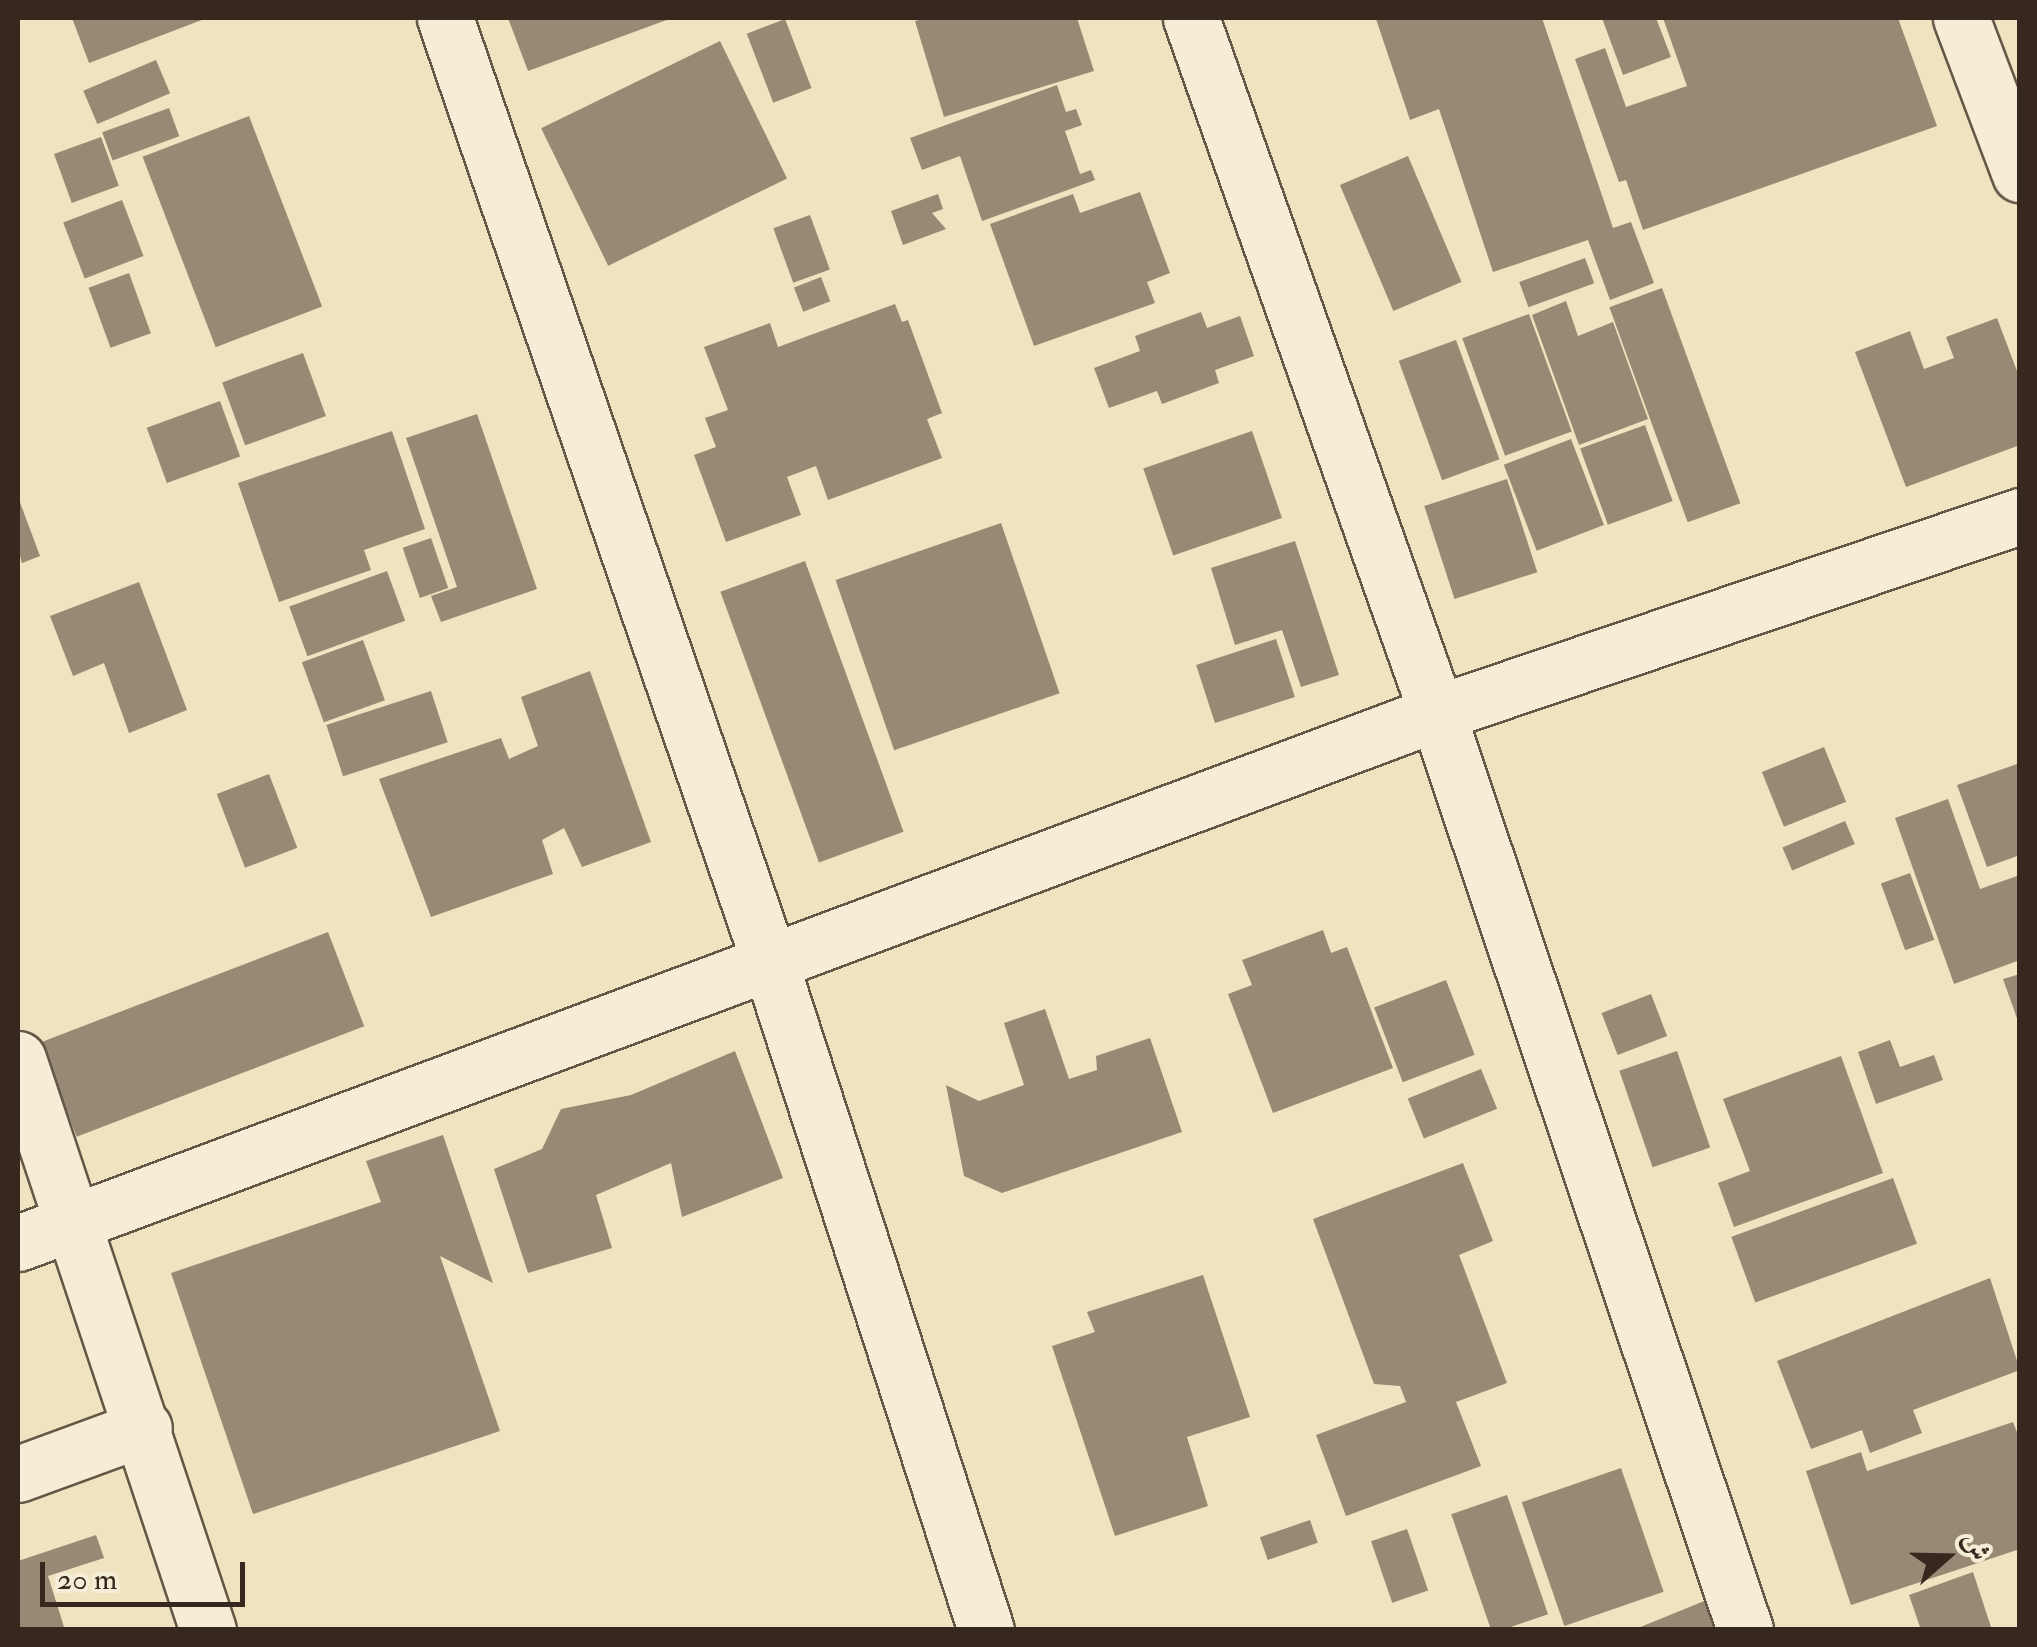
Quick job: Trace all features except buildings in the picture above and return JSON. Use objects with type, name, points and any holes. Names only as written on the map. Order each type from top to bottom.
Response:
[{"type":"street","points":[[446,18],[771,966],[986,1630]]},
{"type":"street","points":[[1191,18],[1437,713],[1745,1630]]},
{"type":"street","points":[[1962,18],[2020,174]]},
{"type":"street","points":[[18,1242],[771,966],[1437,713],[2020,516]]},
{"type":"street","points":[[18,1059],[77,1222],[208,1630]]},
{"type":"street","points":[[18,1474],[144,1428]]}]
